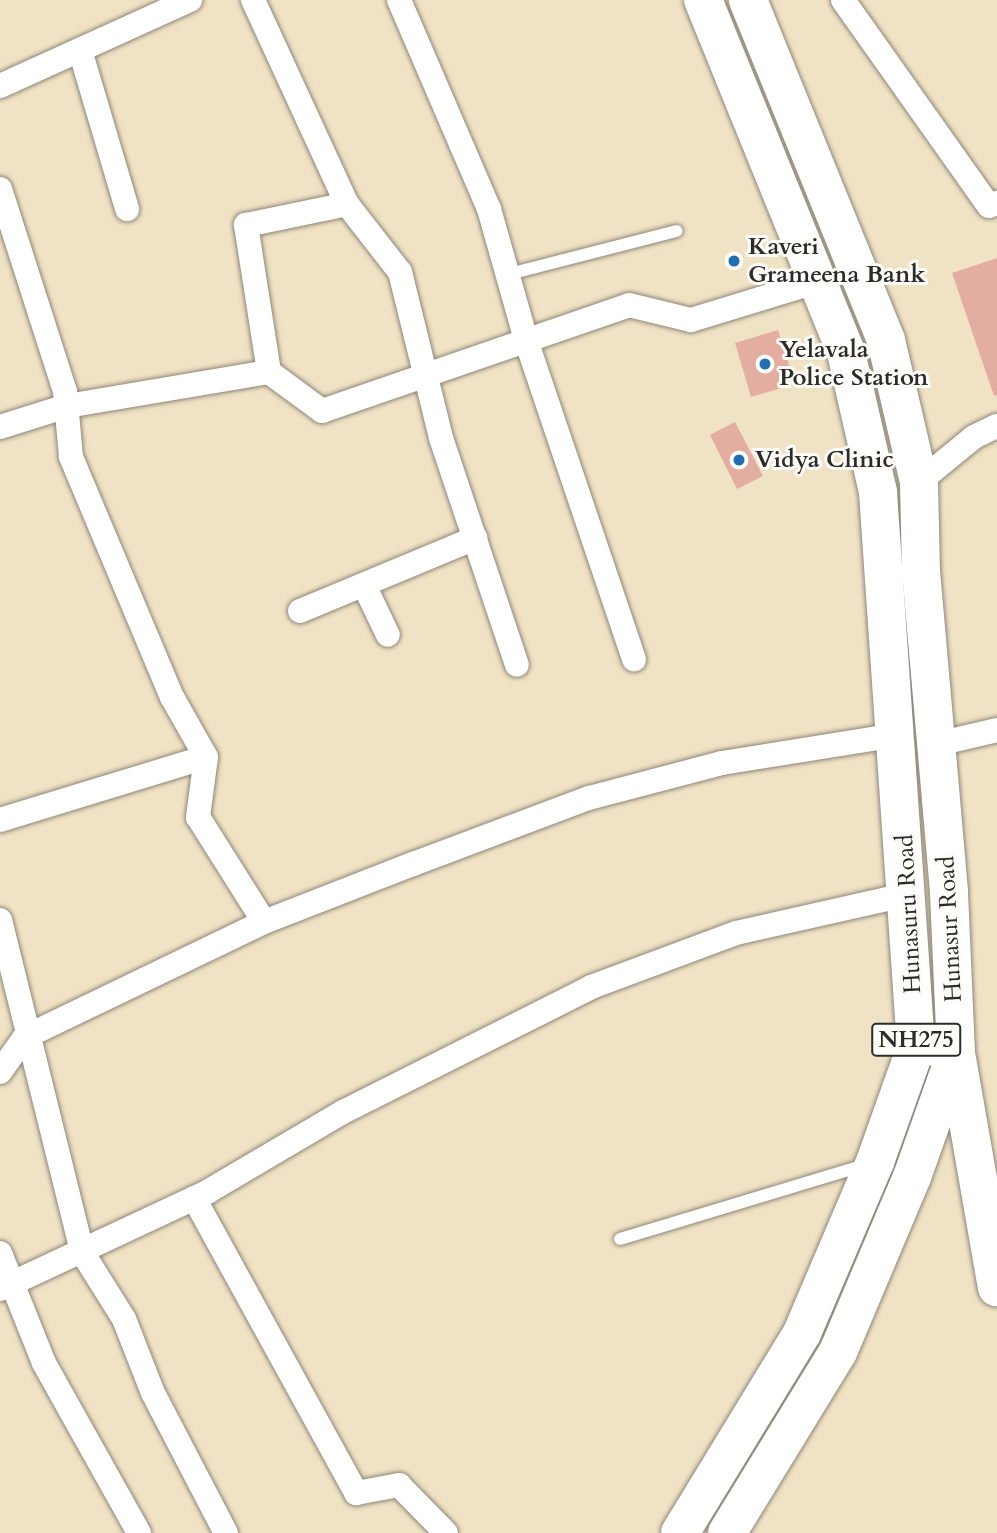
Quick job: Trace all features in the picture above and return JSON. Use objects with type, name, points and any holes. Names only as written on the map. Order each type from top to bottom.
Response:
[{"type":"main road","name":"NH275","points":[[703,0],[815,282],[846,352]]},
{"type":"main road","name":"NH275","points":[[748,0],[886,340],[919,482]]},
{"type":"main road","points":[[846,352],[886,340]]},
{"type":"main road","name":"Hunasuru Road","points":[[680,1533],[803,1333],[875,1162],[916,1047],[909,894],[878,492],[846,352]]},
{"type":"main road","name":"Hunasur Road","points":[[727,1533],[838,1352],[912,1177],[956,1053],[937,744],[921,572],[919,482]]},
{"type":"main road","points":[[916,1047],[956,1053],[997,1287]]},
{"type":"street","points":[[0,86],[190,0]]},
{"type":"street","points":[[253,0],[347,204],[400,272],[423,373],[517,664]]},
{"type":"street","points":[[399,0],[489,209],[527,343],[634,659]]},
{"type":"street","points":[[843,0],[994,210]]},
{"type":"street","points":[[80,50],[127,209]]},
{"type":"street","points":[[0,190],[67,406],[71,457],[172,697],[206,757],[198,817],[264,922]]},
{"type":"street","points":[[347,204],[246,225],[269,372],[322,411],[423,373],[527,343],[629,305],[691,320],[815,282]]},
{"type":"street","points":[[0,427],[67,406],[269,372]]},
{"type":"street","points":[[919,482],[974,437],[997,426]]},
{"type":"street","points":[[300,611],[475,538]]},
{"type":"street","points":[[364,585],[388,635]]},
{"type":"street","points":[[937,744],[997,730]]},
{"type":"street","points":[[0,1072],[25,1037],[264,922],[589,797],[723,762],[896,735]]},
{"type":"street","points":[[0,820],[206,757]]},
{"type":"street","points":[[6,1287],[194,1198],[343,1112],[591,987],[736,933],[909,894]]},
{"type":"street","points":[[0,920],[25,1037],[82,1252],[124,1319],[153,1393],[226,1533]]},
{"type":"street","points":[[194,1198],[356,1493],[399,1485],[446,1533]]},
{"type":"street","points":[[0,1254],[6,1287],[44,1363],[139,1533]]},
{"type":"lane","points":[[509,274],[677,231]]},
{"type":"lane","points":[[620,1239],[875,1162]]},
{"type":"building","points":[[997,258],[997,395],[994,396],[952,273]]},
{"type":"building","name":"Yelavala Police Station","points":[[778,330],[795,384],[751,397],[735,343]]},
{"type":"building","points":[[735,422],[763,476],[737,489],[710,435]]},
{"type":"place","name":"Kaveri Grameena Bank","points":[[734,261]]},
{"type":"place","name":"Yelavala Police Station","points":[[765,364]]},
{"type":"place","name":"Vidya Clinic","points":[[739,460]]}]
